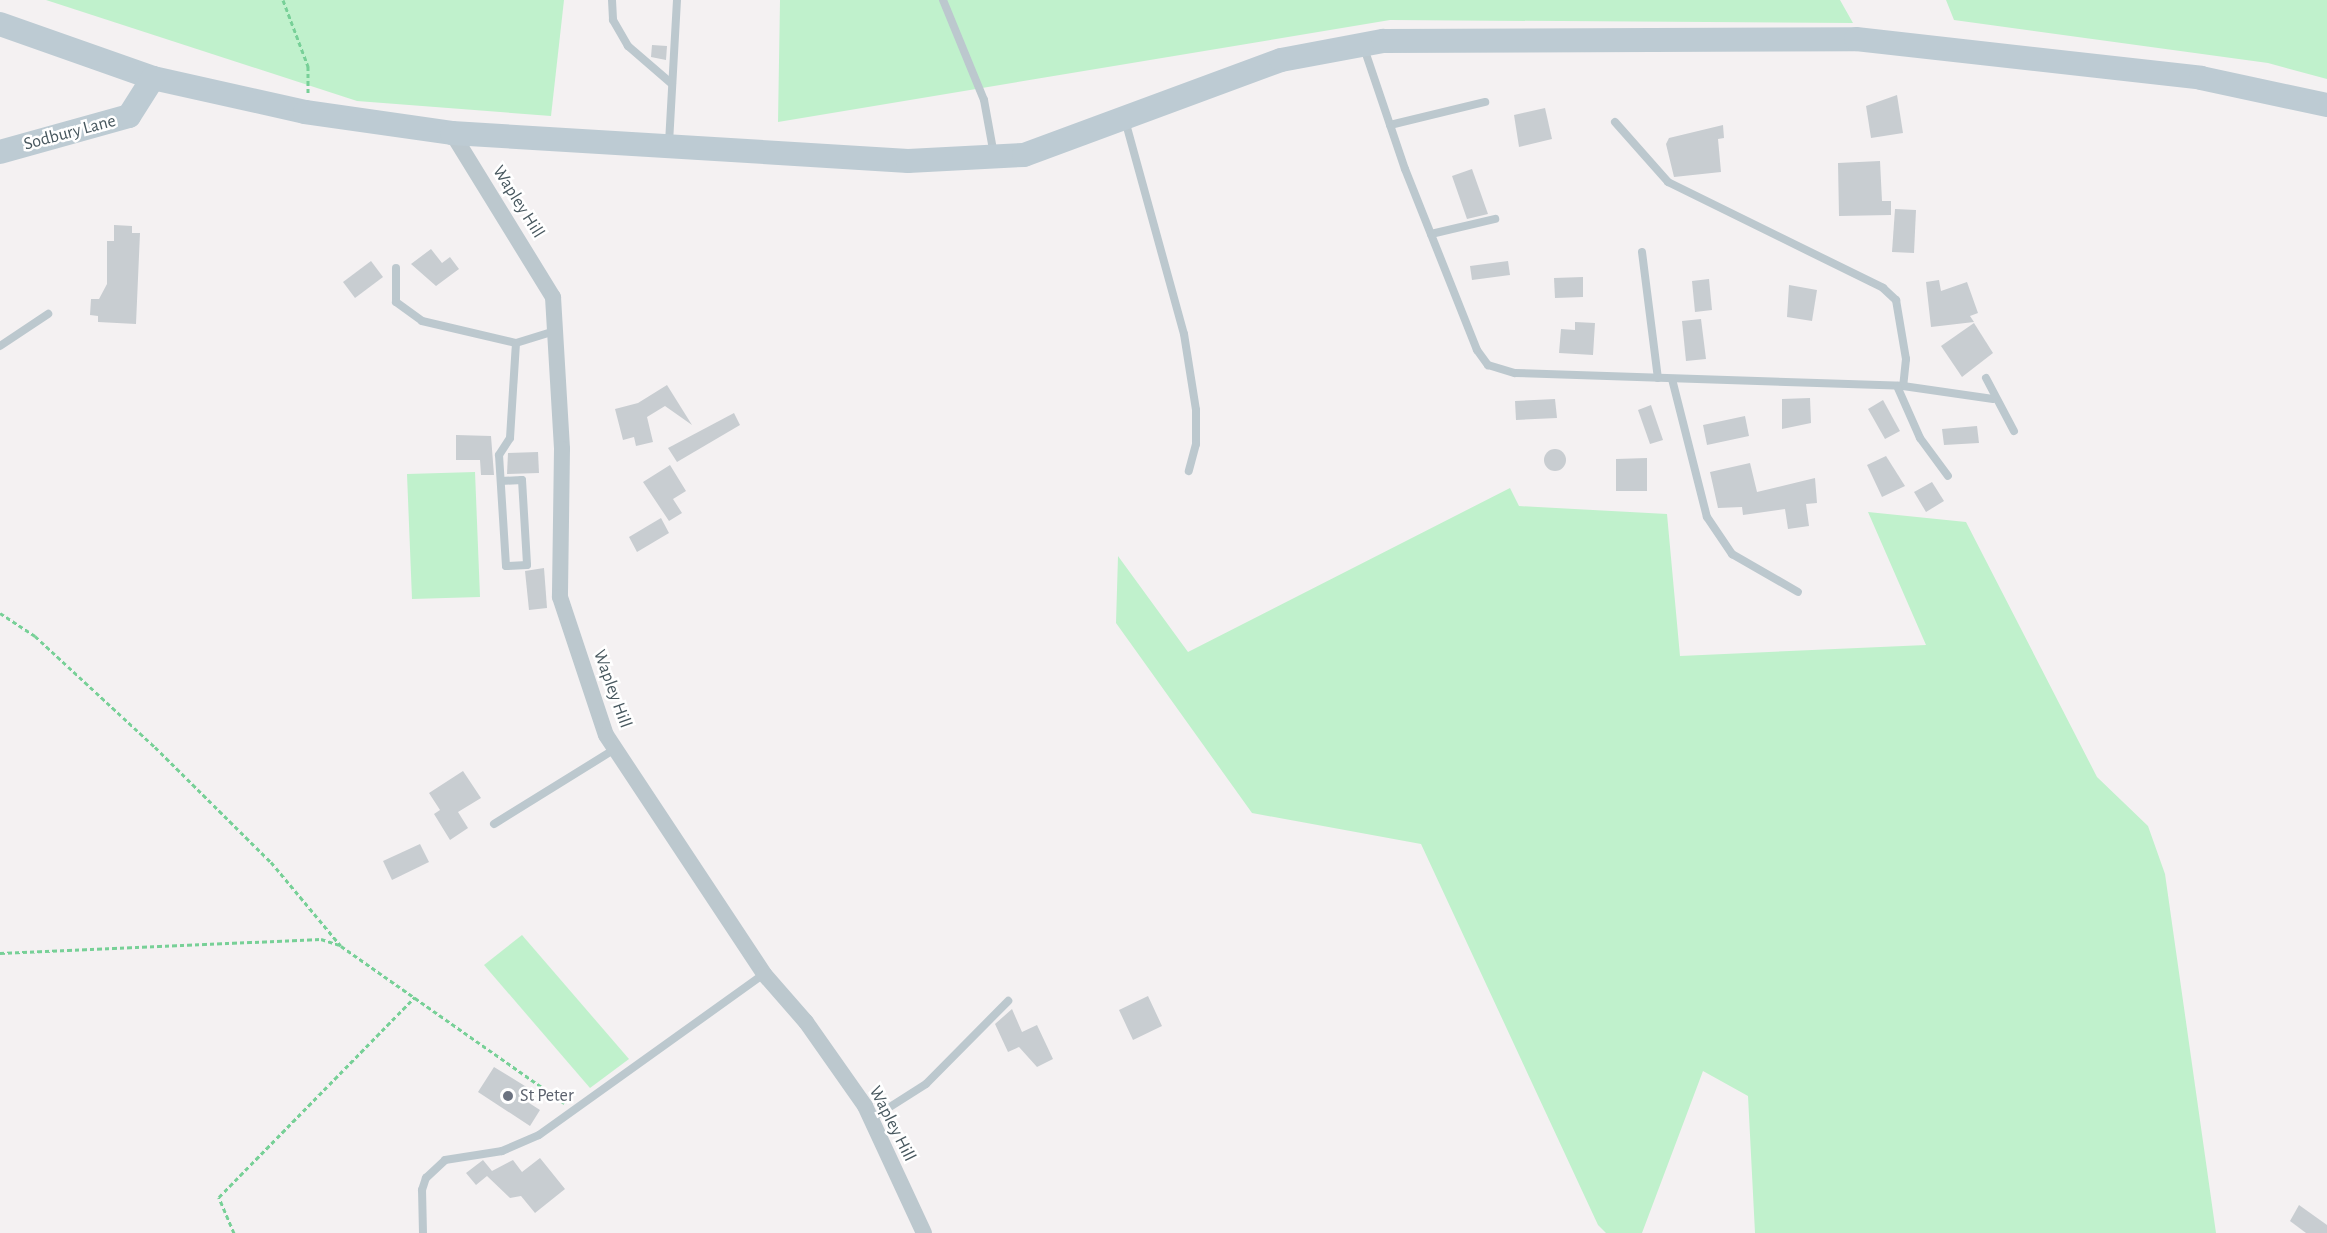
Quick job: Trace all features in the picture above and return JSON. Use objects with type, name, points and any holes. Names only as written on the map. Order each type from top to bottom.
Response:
[{"type":"main road","points":[[0,24],[153,78],[305,112],[452,133],[669,144],[908,161],[1024,154],[1281,60],[1363,45],[1856,39],[2202,78],[2327,105]]},
{"type":"main road","name":"Sodbury Lane","points":[[0,152],[129,116],[153,78]]},
{"type":"street","name":"Wapley Hill","points":[[452,133],[553,297],[558,330],[560,597],[615,748],[764,974],[806,1022],[870,1120],[917,1229]]},
{"type":"lane","points":[[612,0],[614,20],[627,46],[672,84]]},
{"type":"lane","points":[[669,144],[677,0]]},
{"type":"lane","points":[[943,0],[984,100],[994,156]]},
{"type":"lane","points":[[1363,45],[1390,125],[1476,350],[1488,365],[1515,373],[1900,386],[1993,399]]},
{"type":"lane","points":[[1390,125],[1485,102]]},
{"type":"lane","points":[[1124,117],[1184,334],[1196,410],[1196,444],[1189,471]]},
{"type":"lane","points":[[1615,122],[1668,182],[1883,288],[1896,300],[1906,359],[1900,386],[1920,438],[1948,476]]},
{"type":"lane","points":[[1431,234],[1495,219]]},
{"type":"lane","points":[[1642,252],[1658,378]]},
{"type":"lane","points":[[396,268],[396,302],[409,316],[516,343],[558,330]]},
{"type":"lane","points":[[0,346],[48,314]]},
{"type":"lane","points":[[501,481],[522,480],[527,565],[506,566],[499,455],[510,438],[516,343]]},
{"type":"lane","points":[[1986,378],[1993,399],[2014,431]]},
{"type":"lane","points":[[1672,379],[1707,518],[1732,554],[1798,592]]},
{"type":"lane","points":[[494,825],[615,748]]},
{"type":"lane","points":[[423,1233],[422,1190],[432,1170],[458,1154],[518,1147],[764,974]]},
{"type":"lane","points":[[870,1120],[926,1084],[1008,1001]]},
{"type":"path","points":[[283,0],[308,66],[305,112]]},
{"type":"path","points":[[0,613],[35,636],[155,747],[271,862],[341,946]]},
{"type":"path","points":[[0,952],[321,939],[341,946],[573,1110]]},
{"type":"path","points":[[234,1233],[219,1197],[415,997]]},
{"type":"green space","points":[[46,0],[564,0],[551,116],[357,101]]},
{"type":"green space","points":[[780,0],[1840,0],[1853,23],[1390,20],[778,122]]},
{"type":"green space","points":[[1946,0],[2327,0],[2327,79],[2268,63],[1954,20]]},
{"type":"green space","points":[[475,472],[480,597],[412,599],[407,474]]},
{"type":"green space","points":[[1510,488],[1519,506],[1667,514],[1680,656],[1926,645],[1868,512],[1966,522],[2097,777],[2148,826],[2165,874],[2216,1233],[1755,1233],[1748,1096],[1703,1071],[1642,1233],[1606,1233],[1598,1225],[1421,844],[1252,813],[1116,623],[1118,556],[1188,652]]},
{"type":"green space","points":[[522,935],[629,1059],[590,1088],[484,965]]},
{"type":"building","points":[[652,45],[667,46],[666,60],[651,57]]},
{"type":"building","points":[[1897,95],[1903,133],[1871,138],[1866,106]]},
{"type":"building","points":[[1545,108],[1552,139],[1519,147],[1514,115]]},
{"type":"building","points":[[1723,125],[1724,138],[1718,139],[1721,172],[1674,177],[1666,144],[1669,138]]},
{"type":"building","points":[[1880,161],[1882,201],[1891,201],[1891,215],[1839,216],[1838,163]]},
{"type":"building","points":[[1472,169],[1488,214],[1467,219],[1452,176]]},
{"type":"building","points":[[1895,209],[1916,210],[1914,253],[1892,252]]},
{"type":"building","points":[[114,225],[132,226],[132,233],[140,233],[136,324],[98,322],[98,316],[90,315],[91,299],[99,299],[107,284],[107,241],[114,241]]},
{"type":"building","points":[[431,249],[442,263],[450,257],[459,269],[436,286],[411,264]]},
{"type":"building","points":[[371,261],[383,277],[355,298],[343,282]]},
{"type":"building","points":[[1508,261],[1510,275],[1472,280],[1470,266]]},
{"type":"building","points":[[1583,277],[1583,297],[1555,298],[1554,278]]},
{"type":"building","points":[[1709,279],[1712,310],[1695,312],[1692,281]]},
{"type":"building","points":[[1939,280],[1941,291],[1967,282],[1978,313],[1970,316],[1974,322],[1931,327],[1926,282]]},
{"type":"building","points":[[1789,285],[1817,290],[1812,321],[1787,317]]},
{"type":"building","points":[[1701,319],[1706,359],[1686,361],[1682,321]]},
{"type":"building","points":[[1575,322],[1595,323],[1593,355],[1559,353],[1561,329],[1575,330]]},
{"type":"building","points":[[1974,323],[1993,353],[1962,377],[1941,346]]},
{"type":"building","points":[[667,385],[692,425],[665,406],[647,417],[653,442],[636,446],[634,437],[623,440],[615,409],[638,403]]},
{"type":"building","points":[[1810,398],[1811,423],[1782,429],[1782,399]]},
{"type":"building","points":[[1555,399],[1557,418],[1516,420],[1515,401]]},
{"type":"building","points":[[1883,400],[1900,431],[1885,439],[1868,409]]},
{"type":"building","points":[[1651,405],[1663,440],[1650,444],[1638,410]]},
{"type":"building","points":[[734,413],[740,425],[677,462],[668,448]]},
{"type":"building","points":[[1745,416],[1749,436],[1707,445],[1703,425]]},
{"type":"building","points":[[1977,426],[1979,443],[1944,445],[1942,429]]},
{"type":"building","points":[[456,435],[491,436],[494,475],[481,475],[480,460],[456,460]]},
{"type":"building","points":[[1551,449],[1559,449],[1566,456],[1566,464],[1559,471],[1551,471],[1544,464],[1544,456]]},
{"type":"building","points":[[538,452],[539,473],[507,474],[508,453]]},
{"type":"building","points":[[1886,456],[1905,486],[1882,497],[1867,465]]},
{"type":"building","points":[[1647,458],[1647,491],[1616,491],[1616,459]]},
{"type":"building","points":[[1750,463],[1757,492],[1815,478],[1817,503],[1806,504],[1809,526],[1788,529],[1785,509],[1743,515],[1742,507],[1718,508],[1710,472]]},
{"type":"building","points":[[670,465],[686,491],[673,499],[682,513],[669,521],[643,482]]},
{"type":"building","points":[[1932,482],[1944,501],[1926,512],[1914,492]]},
{"type":"building","points":[[661,518],[669,533],[637,552],[629,537]]},
{"type":"building","points":[[544,568],[547,608],[529,610],[525,571]]},
{"type":"building","points":[[463,771],[481,798],[458,812],[468,828],[450,840],[434,814],[440,810],[429,793]]},
{"type":"building","points":[[420,844],[429,862],[392,880],[383,861]]},
{"type":"building","points":[[1148,996],[1162,1026],[1133,1040],[1119,1010]]},
{"type":"building","points":[[1012,1009],[1022,1032],[1037,1025],[1053,1059],[1037,1067],[1019,1047],[1008,1052],[995,1024]]},
{"type":"building","name":"St Peter","points":[[494,1067],[533,1091],[526,1101],[540,1110],[530,1126],[478,1092]]},
{"type":"building","points":[[540,1158],[565,1189],[535,1213],[521,1196],[510,1198],[487,1176],[476,1185],[466,1173],[483,1160],[492,1171],[513,1160],[522,1172]]},
{"type":"building","points":[[2299,1205],[2327,1225],[2327,1233],[2306,1233],[2290,1221]]},
{"type":"place","name":"St Peter","points":[[508,1096]]}]
